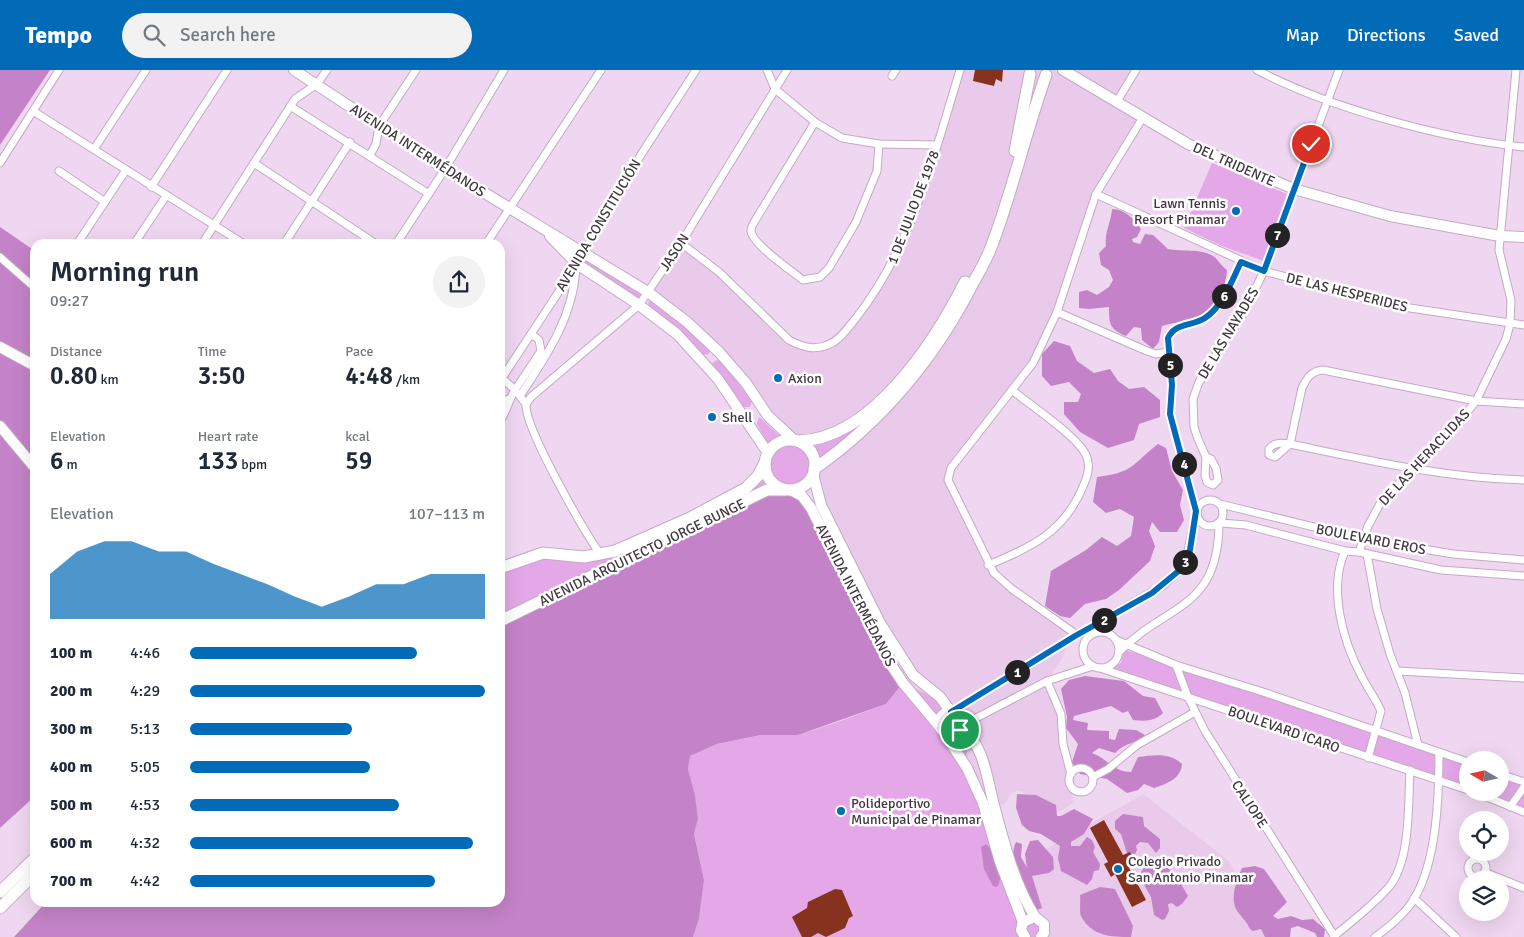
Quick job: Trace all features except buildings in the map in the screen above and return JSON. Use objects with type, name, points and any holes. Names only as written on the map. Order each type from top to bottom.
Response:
[{"type":"main road","name":"AVENIDA INTERMÉDANOS","points":[[294,70],[445,169],[648,292],[687,322],[719,352],[746,383],[762,408],[796,441]]},
{"type":"main road","name":"DEL TRIDENTE","points":[[1063,70],[1142,118],[1202,150],[1294,189],[1390,216],[1500,236],[1524,237]]},
{"type":"main road","points":[[1028,72],[1038,77],[1048,72],[991,247],[964,300],[924,364],[849,442],[814,472],[804,485],[788,490],[773,484],[768,478],[764,464],[768,453],[779,442],[829,437],[844,429],[865,414],[912,367],[934,336],[984,244],[1000,200],[1016,148],[1028,72]]},
{"type":"main road","name":"DEL TRIDENTE","points":[[1048,72],[1065,74],[1076,78]]},
{"type":"main road","name":"AVENIDA INTERMÉDANOS","points":[[542,228],[576,264],[639,305],[677,334],[705,364],[747,420],[768,453]]},
{"type":"main road","points":[[0,347],[30,363]]},
{"type":"main road","points":[[705,364],[719,352]]},
{"type":"main road","points":[[747,420],[762,408]]},
{"type":"main road","points":[[0,426],[30,462]]},
{"type":"main road","points":[[796,441],[811,452],[821,505],[880,622],[914,675],[940,697],[951,712],[959,716],[961,726],[972,736],[985,762],[1014,874],[1034,917],[1042,920],[1044,936]]},
{"type":"main road","name":"AVENIDA ARQUITECTO JORGE BUNGE","points":[[505,566],[544,553],[584,557],[601,556],[690,518],[746,488],[758,476],[764,464]]},
{"type":"main road","name":"AVENIDA ARQUITECTO JORGE BUNGE","points":[[505,619],[767,490],[788,490]]},
{"type":"main road","name":"AVENIDA INTERMÉDANOS","points":[[788,490],[802,496],[811,508],[886,657],[903,683],[942,730],[967,768],[983,804],[1000,862],[1023,922],[1021,930],[1024,937]]},
{"type":"main road","points":[[951,712],[941,717],[942,730],[955,734],[961,726]]},
{"type":"main road","points":[[0,892],[30,863]]},
{"type":"main road","points":[[0,908],[30,878]]},
{"type":"main road","points":[[1023,922],[1034,917]]},
{"type":"street","points":[[0,163],[59,70]]},
{"type":"street","points":[[94,149],[146,70]]},
{"type":"street","points":[[151,187],[227,70]]},
{"type":"street","points":[[205,239],[290,106],[304,91],[316,84],[327,70]]},
{"type":"street","points":[[370,155],[376,144],[379,126],[416,70]]},
{"type":"street","points":[[399,239],[445,169],[504,70]]},
{"type":"street","points":[[489,239],[601,70]]},
{"type":"street","name":"AVENIDA CONSTITUCIÓN","points":[[505,374],[584,252],[642,153],[696,70]]},
{"type":"street","points":[[767,70],[775,89],[815,122],[842,138],[879,144],[937,145]]},
{"type":"street","name":"JASON","points":[[526,404],[531,397],[639,305],[680,243],[787,70]]},
{"type":"street","name":"1 DE JULIO DE 1978","points":[[680,243],[719,272],[789,340],[802,347],[819,348],[834,342],[846,330],[885,275],[909,224],[937,145],[960,70]]},
{"type":"street","points":[[1116,102],[1136,70]]},
{"type":"street","points":[[1257,70],[1328,100],[1431,130],[1524,147]]},
{"type":"street","name":"DE LAS NAYADES","points":[[1206,456],[1194,426],[1192,412],[1195,391],[1244,312],[1264,271],[1338,70]]},
{"type":"street","name":"DE LAS HERACLIDAS","points":[[1359,552],[1363,539],[1382,500],[1451,432],[1476,401],[1494,364],[1510,324],[1511,300],[1499,257],[1516,70]]},
{"type":"street","points":[[290,106],[350,142],[428,194]]},
{"type":"street","points":[[33,111],[236,239]]},
{"type":"street","points":[[1096,667],[1088,662],[1077,635],[1004,583],[988,565],[948,480],[951,468],[1033,363],[1057,312],[1096,194],[1142,118]]},
{"type":"street","points":[[815,122],[753,224],[751,232],[754,238],[782,265],[804,280],[820,277],[829,268],[856,222],[877,171],[879,144]]},
{"type":"street","points":[[287,239],[350,142]]},
{"type":"street","points":[[254,163],[368,239]]},
{"type":"street","points":[[80,239],[126,170]]},
{"type":"street","points":[[60,171],[105,202]]},
{"type":"street","name":"DE LAS HESPERIDES","points":[[1096,194],[1264,271],[1365,299],[1524,325]]},
{"type":"street","points":[[137,239],[166,196]]},
{"type":"street","points":[[0,257],[30,284]]},
{"type":"street","name":"DE LAS NAYADES","points":[[951,712],[1077,635],[1152,593],[1173,578],[1186,560],[1196,513],[1170,414],[1172,385],[1167,346],[1170,334],[1178,327],[1204,319],[1211,313],[1227,292],[1241,262]]},
{"type":"street","points":[[520,396],[554,345],[576,285],[576,264]]},
{"type":"street","points":[[1057,312],[1147,351],[1156,354],[1168,352]]},
{"type":"street","points":[[505,413],[514,390],[541,351],[539,340],[531,334]]},
{"type":"street","points":[[1524,404],[1476,401],[1323,370],[1311,374],[1302,388],[1290,444],[1480,479],[1524,480]]},
{"type":"street","points":[[505,383],[526,404],[526,412],[532,429],[563,490],[601,556]]},
{"type":"street","points":[[988,565],[1026,550],[1056,527],[1078,499],[1089,468],[1086,455],[1078,444],[1012,390]]},
{"type":"street","points":[[505,400],[509,399]]},
{"type":"street","points":[[961,726],[1047,681],[1113,664],[1119,652],[1126,645],[1144,630],[1189,602],[1200,591],[1212,568],[1224,512],[1220,504],[1204,501],[1196,513],[1202,524],[1220,524]]},
{"type":"street","name":"BOULEVARD EROS","points":[[1220,504],[1363,539],[1453,554],[1524,560]]},
{"type":"street","name":"BOULEVARD EROS","points":[[1220,524],[1246,525],[1345,551],[1359,552],[1441,570],[1524,576]]},
{"type":"street","points":[[1345,551],[1337,574],[1339,599],[1348,645],[1362,677],[1381,711],[1368,758]]},
{"type":"street","points":[[1367,554],[1377,609],[1398,671],[1418,745]]},
{"type":"street","points":[[1077,635],[1104,633],[1116,640],[1119,652]]},
{"type":"street","points":[[1084,653],[1088,640],[1095,634]]},
{"type":"street","name":"BOULEVARD ICARO","points":[[1116,640],[1176,664],[1459,759]]},
{"type":"street","name":"CALIOPE","points":[[1176,664],[1195,712],[1234,779],[1334,936]]},
{"type":"street","name":"BOULEVARD ICARO","points":[[1096,667],[1257,718],[1368,758],[1459,787]]},
{"type":"street","points":[[1398,671],[1524,678]]},
{"type":"street","points":[[1047,681],[1061,714],[1064,744],[1071,774],[1070,786],[1080,792],[1091,788],[1093,777]]},
{"type":"street","points":[[1093,777],[1108,769],[1137,745],[1195,712]]},
{"type":"street","points":[[1375,937],[1406,909],[1414,898],[1428,865],[1435,823],[1439,779],[1439,752]]},
{"type":"street","points":[[1071,774],[1077,769],[1085,769],[1093,777]]},
{"type":"street","points":[[1334,936],[1390,886],[1399,868],[1405,847],[1410,770]]},
{"type":"street","points":[[1509,777],[1524,782]]},
{"type":"street","points":[[1510,807],[1524,787]]},
{"type":"street","points":[[1496,801],[1524,812]]},
{"type":"street","points":[[1509,882],[1524,888]]},
{"type":"street","points":[[1414,898],[1456,937]]},
{"type":"shaded area","points":[[0,70],[50,70],[0,145]]},
{"type":"shaded area","points":[[960,70],[1136,70],[1117,102],[1142,119],[1102,184],[1057,312],[1033,363],[951,468],[948,480],[988,565],[1069,633],[1064,655],[1047,681],[1061,714],[1073,803],[1059,812],[1020,791],[1012,792],[1005,804],[994,808],[983,803],[967,768],[967,745],[961,720],[903,683],[829,541],[811,452],[806,446],[794,440],[719,352],[648,292],[681,243],[719,272],[789,340],[819,348],[865,306],[909,224]]},
{"type":"shaded area","name":"Lawn Tennis Resort Pinamar","points":[[1212,163],[1287,194],[1264,261],[1222,246],[1184,228]]},
{"type":"shaded area","points":[[1112,209],[1125,213],[1141,229],[1137,237],[1132,239],[1133,242],[1140,244],[1145,234],[1153,235],[1168,249],[1197,251],[1215,257],[1227,270],[1225,284],[1211,308],[1200,317],[1162,326],[1159,342],[1153,349],[1142,340],[1141,328],[1134,327],[1126,336],[1116,331],[1111,325],[1109,307],[1079,308],[1079,292],[1087,290],[1097,295],[1109,287],[1113,280],[1109,270],[1101,265],[1099,253],[1106,246]]},
{"type":"shaded area","points":[[0,227],[30,248],[30,801],[0,828]]},
{"type":"shaded area","points":[[585,259],[641,294],[641,297],[638,299],[583,263]]},
{"type":"shaded area","points":[[649,300],[654,300],[709,348],[709,354],[703,355],[676,328],[648,307]]},
{"type":"shaded area","points":[[1054,341],[1070,346],[1077,361],[1094,373],[1110,369],[1118,381],[1129,389],[1144,387],[1160,400],[1160,417],[1139,424],[1134,440],[1108,448],[1080,432],[1064,414],[1064,402],[1078,402],[1081,394],[1069,382],[1051,386],[1042,376],[1042,354]]},
{"type":"shaded area","points":[[716,360],[722,362],[752,401],[750,407],[744,407],[713,369],[712,364]]},
{"type":"shaded area","points":[[759,417],[779,435],[768,444],[757,424]]},
{"type":"shaded area","points":[[856,427],[858,429],[821,461],[813,444],[832,441]]},
{"type":"shaded area","points":[[789,444],[804,450],[810,465],[804,480],[789,486],[774,480],[768,465],[774,450]]},
{"type":"shaded area","points":[[1158,444],[1166,448],[1172,471],[1183,490],[1180,505],[1184,520],[1177,532],[1160,532],[1152,522],[1149,531],[1155,546],[1150,561],[1119,590],[1106,599],[1085,604],[1070,618],[1060,616],[1045,606],[1051,571],[1086,550],[1102,537],[1117,546],[1131,536],[1134,517],[1120,509],[1106,513],[1093,502],[1097,477],[1126,470]]},
{"type":"shaded area","points":[[763,473],[765,480],[772,487],[505,614],[505,572],[540,559],[604,559]]},
{"type":"shaded area","points":[[767,490],[802,496],[903,683],[886,704],[798,735],[761,735],[717,744],[690,756],[688,769],[695,796],[698,819],[694,834],[704,880],[699,919],[693,937],[14,937],[42,907],[505,907],[505,619]]},
{"type":"shaded area","points":[[1124,650],[1176,665],[1459,759],[1459,787],[1110,669],[1121,663]]},
{"type":"shaded area","points":[[1085,676],[1124,681],[1143,696],[1155,698],[1163,713],[1160,716],[1145,721],[1133,720],[1128,711],[1123,713],[1111,706],[1074,716],[1073,720],[1088,723],[1087,730],[1109,731],[1109,739],[1115,740],[1119,729],[1136,730],[1145,735],[1139,740],[1122,747],[1115,753],[1099,748],[1092,753],[1115,768],[1131,772],[1138,757],[1167,756],[1182,764],[1176,777],[1168,783],[1154,788],[1144,784],[1138,790],[1127,793],[1107,779],[1080,774],[1072,762],[1078,744],[1066,728],[1067,717],[1061,689],[1069,680]]},
{"type":"shaded area","name":"Polideportivo Municipal de Pinamar","points":[[903,683],[936,699],[960,718],[961,736],[967,745],[967,768],[1010,889],[1031,917],[1035,917],[1047,937],[693,937],[699,919],[704,880],[694,834],[698,818],[688,769],[690,756],[717,744],[762,735],[798,735],[838,722],[886,704]]},
{"type":"shaded area","points":[[1509,777],[1524,782],[1524,813],[1493,801],[1509,801]]},
{"type":"shaded area","points":[[1017,794],[1036,795],[1056,805],[1057,816],[1061,816],[1074,809],[1093,819],[1084,834],[1071,842],[1071,846],[1080,846],[1087,837],[1092,840],[1095,847],[1093,852],[1100,864],[1099,870],[1094,871],[1092,879],[1087,885],[1061,871],[1058,858],[1060,846],[1041,834],[1029,831],[1022,825],[1016,808]]},
{"type":"shaded area","points":[[1143,794],[1229,861],[1271,937],[1047,937],[1017,905],[1004,873]]},
{"type":"shaded area","points":[[1123,814],[1143,817],[1144,826],[1160,839],[1160,848],[1156,853],[1148,843],[1140,842],[1136,846],[1135,854],[1127,853],[1121,834],[1115,829],[1115,821]]},
{"type":"shaded area","points":[[1038,840],[1053,857],[1054,869],[1049,873],[1032,876],[1042,908],[1037,910],[1028,896],[1015,867],[1014,849],[1016,842],[1022,844],[1021,857],[1027,868],[1025,854],[1030,841]]},
{"type":"shaded area","points":[[986,844],[996,858],[1000,871],[997,887],[993,886],[984,869],[981,847]]},
{"type":"shaded area","points":[[1154,861],[1170,870],[1188,896],[1177,907],[1172,903],[1168,904],[1169,911],[1165,919],[1162,920],[1154,915],[1151,897],[1139,876],[1144,867]]},
{"type":"shaded area","points":[[1255,866],[1264,869],[1287,902],[1273,916],[1278,919],[1291,916],[1302,920],[1313,919],[1325,929],[1324,937],[1317,937],[1315,933],[1298,926],[1291,928],[1290,937],[1265,937],[1261,929],[1253,931],[1250,929],[1236,909],[1234,893],[1242,868]]},
{"type":"shaded area","points":[[1100,887],[1115,889],[1133,926],[1131,937],[1116,937],[1102,934],[1085,923],[1080,911],[1080,895]]},
{"type":"place","name":"Lawn Tennis Resort Pinamar","points":[[1236,211]]},
{"type":"place","name":"Axion","points":[[778,378]]},
{"type":"place","name":"Shell","points":[[712,417]]},
{"type":"place","name":"Polideportivo Municipal de Pinamar","points":[[841,811]]},
{"type":"place","name":"Colegio Privado San Antonio Pinamar","points":[[1118,869]]},
{"type":"route","points":[[960,730],[960,718],[957,714],[951,712],[1075,636],[1164,586],[1181,569],[1190,550],[1196,511],[1170,414],[1172,385],[1167,346],[1168,338],[1178,327],[1204,319],[1211,313],[1227,292],[1241,262],[1264,271],[1311,144]]}]
